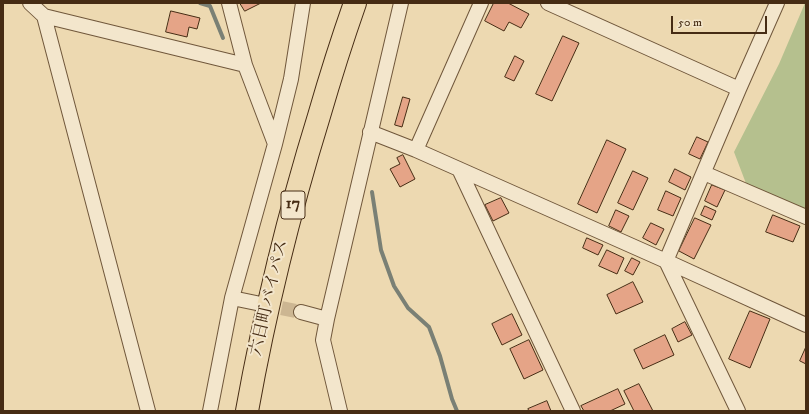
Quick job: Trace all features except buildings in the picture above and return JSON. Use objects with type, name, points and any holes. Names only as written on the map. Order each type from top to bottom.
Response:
[{"type":"highway","name":"六日町バイパス","points":[[247,411],[255,365],[279,257],[307,155],[342,40],[355,3]]},
{"type":"street","points":[[30,3],[44,16],[245,65]]},
{"type":"street","points":[[229,3],[245,65],[275,144]]},
{"type":"street","points":[[210,411],[232,298],[275,144],[291,79],[303,3]]},
{"type":"street","points":[[340,411],[323,340],[401,3]]},
{"type":"street","points":[[416,150],[481,3]]},
{"type":"street","points":[[548,3],[739,89]]},
{"type":"street","points":[[738,411],[666,261],[739,89],[778,3]]},
{"type":"street","points":[[44,16],[148,411]]},
{"type":"street","points":[[370,132],[459,169],[806,325]]},
{"type":"street","points":[[459,169],[573,411]]},
{"type":"street","points":[[704,173],[806,217]]},
{"type":"street","points":[[232,298],[261,304]]},
{"type":"street","points":[[301,312],[327,319]]},
{"type":"green space","points":[[805,3],[806,210],[747,186],[734,152],[779,64]]},
{"type":"waterway","points":[[200,3],[210,6],[223,38]]},
{"type":"waterway","points":[[372,192],[381,250],[394,286],[408,308],[429,327],[440,356],[452,399],[457,411]]},
{"type":"tunnel","points":[[261,304],[301,312]]}]
